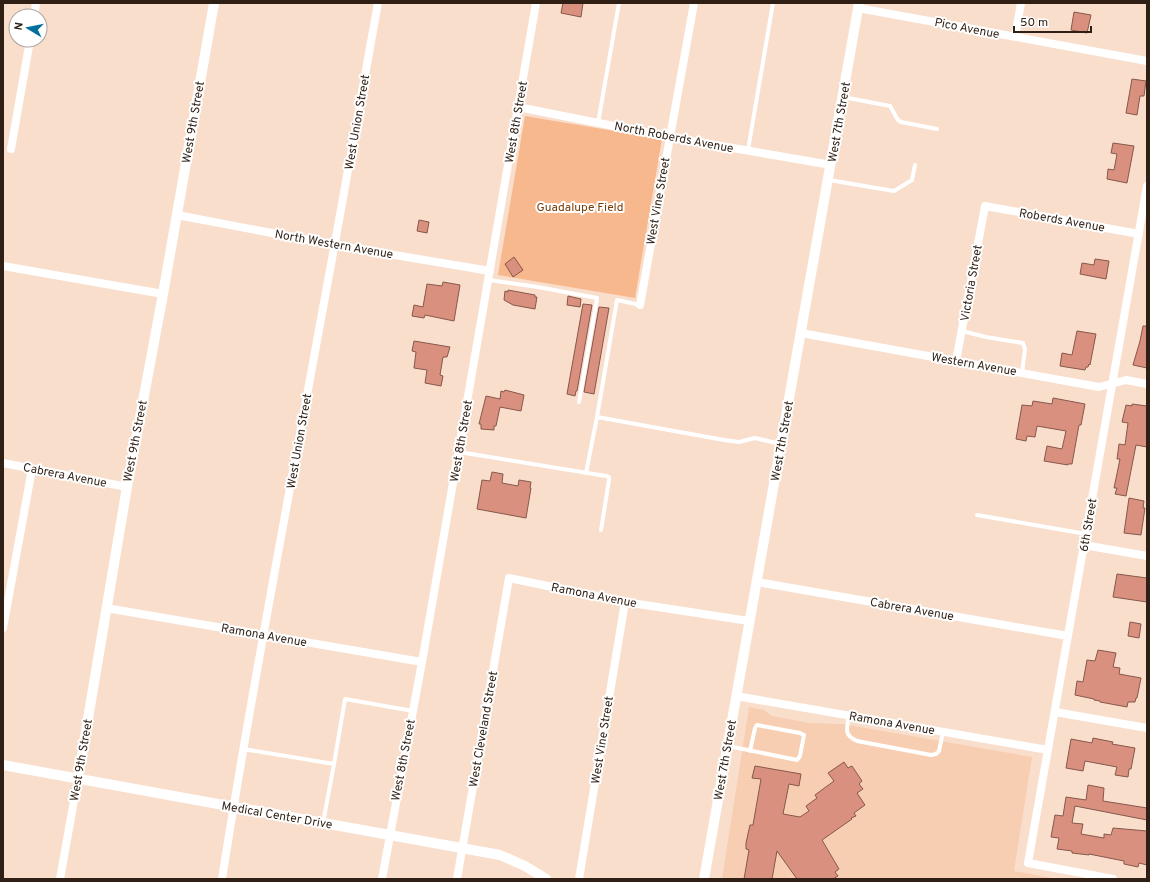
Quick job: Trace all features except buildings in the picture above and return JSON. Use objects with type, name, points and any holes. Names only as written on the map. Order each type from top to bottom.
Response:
[{"type":"street","name":"West 9th Street","points":[[60,879],[127,487],[163,294],[214,3]]},
{"type":"street","name":"West Union Street","points":[[222,879],[263,635],[378,3]]},
{"type":"street","name":"West 8th Street","points":[[382,879],[459,452],[536,3]]},
{"type":"street","name":"West Vine Street","points":[[640,304],[694,3]]},
{"type":"street","points":[[1015,37],[1021,3]]},
{"type":"street","name":"Pico Avenue","points":[[858,6],[1147,61]]},
{"type":"street","name":"West 7th Street","points":[[704,879],[858,6]]},
{"type":"street","points":[[11,149],[29,48]]},
{"type":"street","name":"North Roberds Avenue","points":[[518,107],[669,137],[831,165]]},
{"type":"street","name":"6th Street","points":[[1113,879],[1028,863],[1139,234],[1144,220],[1147,186]]},
{"type":"street","name":"Roberds Avenue","points":[[985,206],[1139,234]]},
{"type":"street","name":"Victoria Street","points":[[956,361],[985,206]]},
{"type":"street","name":"North Western Avenue","points":[[177,216],[490,271]]},
{"type":"street","points":[[3,266],[163,294]]},
{"type":"street","name":"Western Avenue","points":[[801,333],[1098,387],[1126,380],[1147,384]]},
{"type":"street","name":"Cabrera Avenue","points":[[3,463],[127,487]]},
{"type":"street","points":[[3,628],[32,469]]},
{"type":"street","points":[[1084,545],[1147,556]]},
{"type":"street","name":"Ramona Avenue","points":[[510,578],[626,602],[750,621]]},
{"type":"street","name":"West Cleveland Street","points":[[457,879],[510,578]]},
{"type":"street","name":"Cabrera Avenue","points":[[757,582],[1068,636]]},
{"type":"street","name":"West Vine Street","points":[[579,879],[626,602]]},
{"type":"street","name":"Ramona Avenue","points":[[106,608],[422,662]]},
{"type":"street","name":"Ramona Avenue","points":[[736,696],[1048,750]]},
{"type":"street","points":[[1055,712],[1147,728]]},
{"type":"street","name":"Medical Center Drive","points":[[3,765],[500,855],[525,866],[546,879]]},
{"type":"lane","points":[[598,123],[619,3]]},
{"type":"lane","points":[[748,151],[773,3]]},
{"type":"lane","points":[[843,97],[890,106],[898,120],[902,122],[938,129]]},
{"type":"lane","points":[[828,180],[894,191],[912,180],[915,165]]},
{"type":"lane","points":[[489,280],[597,298],[580,402]]},
{"type":"lane","points":[[586,473],[617,300],[640,304]]},
{"type":"lane","points":[[962,331],[986,338],[1023,343],[1025,349],[1022,373]]},
{"type":"lane","points":[[597,417],[724,440],[740,442],[755,438],[781,444]]},
{"type":"lane","points":[[459,452],[609,478],[601,530]]},
{"type":"lane","points":[[977,515],[1086,534]]},
{"type":"lane","points":[[323,823],[345,699],[413,712]]},
{"type":"lane","points":[[849,715],[846,731],[849,737],[857,741],[936,754],[939,751],[943,732]]},
{"type":"lane","points":[[728,746],[750,751],[797,760],[800,756],[804,735],[758,725],[755,728],[750,751]]},
{"type":"lane","points":[[244,748],[334,764]]},
{"type":"shaded area","points":[[749,707],[764,710],[772,716],[809,723],[843,724],[1032,757],[1014,871],[1057,879],[722,879]]},
{"type":"green space","name":"Guadalupe Field","points":[[525,116],[662,139],[635,298],[498,275]]}]
